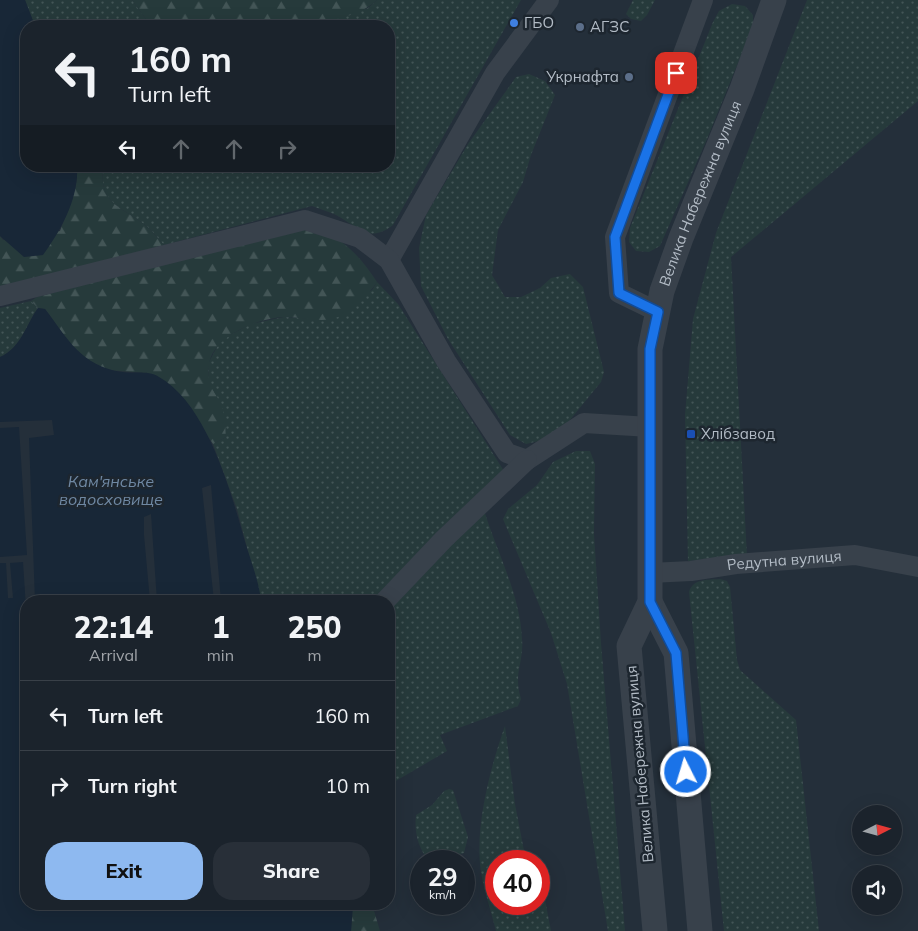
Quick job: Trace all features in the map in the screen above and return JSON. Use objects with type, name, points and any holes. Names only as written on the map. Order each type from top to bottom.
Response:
[{"type":"street","points":[[389,260],[495,73],[549,0]]},
{"type":"street","points":[[658,312],[619,293],[615,237],[703,0]]},
{"type":"street","name":"Велика Набережна вулиця","points":[[655,931],[629,646],[650,602],[650,349],[662,291],[681,238],[742,89],[774,0]]},
{"type":"street","points":[[0,296],[304,220],[360,238],[389,260],[446,361],[507,453],[528,460]]},
{"type":"street","points":[[391,595],[444,539],[528,460],[584,423],[650,427]]},
{"type":"street","name":"Редутна вулиця","points":[[650,573],[691,571],[736,564],[855,555],[918,567]]},
{"type":"street","name":"Велика Набережна вулиця","points":[[650,602],[676,653],[700,931]]},
{"type":"green space","points":[[25,0],[132,0],[147,20],[33,20]]},
{"type":"green space","points":[[132,0],[377,0],[358,12],[333,20],[147,20]]},
{"type":"green space","points":[[377,0],[521,0],[393,225],[384,231],[369,233],[356,228],[334,214],[312,206],[164,245],[148,227],[113,203],[108,197],[104,189],[103,172],[395,172],[395,20],[326,20],[368,8]]},
{"type":"green space","points":[[633,0],[655,0],[647,15],[641,21],[631,19],[626,14]]},
{"type":"green space","points":[[807,0],[918,0],[918,101],[731,257],[747,556],[688,561],[685,415],[693,319],[716,233]]},
{"type":"green space","points":[[732,4],[745,6],[753,15],[753,26],[707,139],[660,246],[649,252],[636,251],[629,242],[630,228],[713,22],[719,11]]},
{"type":"green space","points":[[529,74],[545,81],[555,95],[531,155],[523,182],[498,230],[492,275],[505,297],[521,297],[540,288],[551,278],[570,274],[583,287],[604,372],[601,382],[556,437],[526,444],[510,435],[448,339],[421,286],[419,248],[426,215],[468,144],[516,77]]},
{"type":"green space","points":[[77,172],[103,172],[104,189],[113,203],[148,227],[164,245],[0,289],[0,236],[3,240],[60,231],[75,191]]},
{"type":"green space","points":[[302,228],[326,234],[346,245],[358,256],[377,282],[359,302],[338,317],[325,320],[291,317],[274,318],[250,325],[227,337],[218,345],[209,365],[209,380],[224,414],[226,437],[213,444],[183,398],[146,373],[106,370],[85,358],[71,345],[45,309],[38,308],[31,301],[37,297]]},
{"type":"green space","points":[[377,282],[398,304],[504,471],[480,496],[511,585],[520,621],[522,639],[522,655],[518,674],[521,699],[518,706],[440,735],[447,751],[395,781],[395,595],[259,595],[237,509],[213,444],[226,437],[208,383],[209,362],[220,341],[250,324],[284,317],[318,319],[372,290]]},
{"type":"green space","points":[[31,301],[38,308],[18,342],[0,357],[0,308]]},
{"type":"green space","points":[[576,451],[590,451],[595,464],[594,534],[601,643],[625,931],[608,931],[567,684],[551,633],[503,519],[508,509],[537,485],[553,462]]},
{"type":"green space","points":[[720,579],[727,581],[730,587],[737,660],[740,670],[796,720],[819,931],[724,931],[689,592],[691,587],[697,582]]},
{"type":"green space","points":[[505,726],[515,804],[524,850],[485,850],[485,889],[480,864],[480,830],[482,812]]},
{"type":"green space","points":[[453,790],[468,837],[465,850],[422,850],[416,828],[416,815],[432,805],[444,791]]},
{"type":"green space","points":[[353,910],[374,910],[380,931],[351,931]]},
{"type":"green space","points":[[492,915],[548,915],[551,931],[496,931]]},
{"type":"water","points":[[0,0],[25,0],[33,20],[20,20],[20,172],[77,172],[77,178],[68,213],[43,255],[24,257],[0,236]]},
{"type":"water","name":"Кам'янське водосховище","points":[[38,308],[45,309],[77,350],[96,364],[122,372],[155,375],[176,390],[191,407],[204,428],[224,475],[257,579],[260,595],[20,595],[20,910],[353,910],[351,931],[0,931],[0,357],[18,342]]},
{"type":"pier","points":[[52,420],[54,435],[29,438],[35,595],[25,595],[23,562],[10,563],[13,598],[8,598],[6,563],[0,563],[0,557],[27,555],[19,427],[0,428],[0,422]]},
{"type":"pier","points":[[211,485],[220,595],[213,595],[202,488]]},
{"type":"pier","points":[[151,514],[157,595],[149,595],[144,517]]},
{"type":"place","name":"ГБО","points":[[514,23]]},
{"type":"place","name":"АГЗС","points":[[580,27]]},
{"type":"place","name":"Укрнафта","points":[[629,77]]},
{"type":"place","name":"Хлібзавод","points":[[691,434]]},
{"type":"route","points":[[676,73],[615,237],[619,293],[658,312],[650,349],[650,602],[676,653],[686,772]]}]
